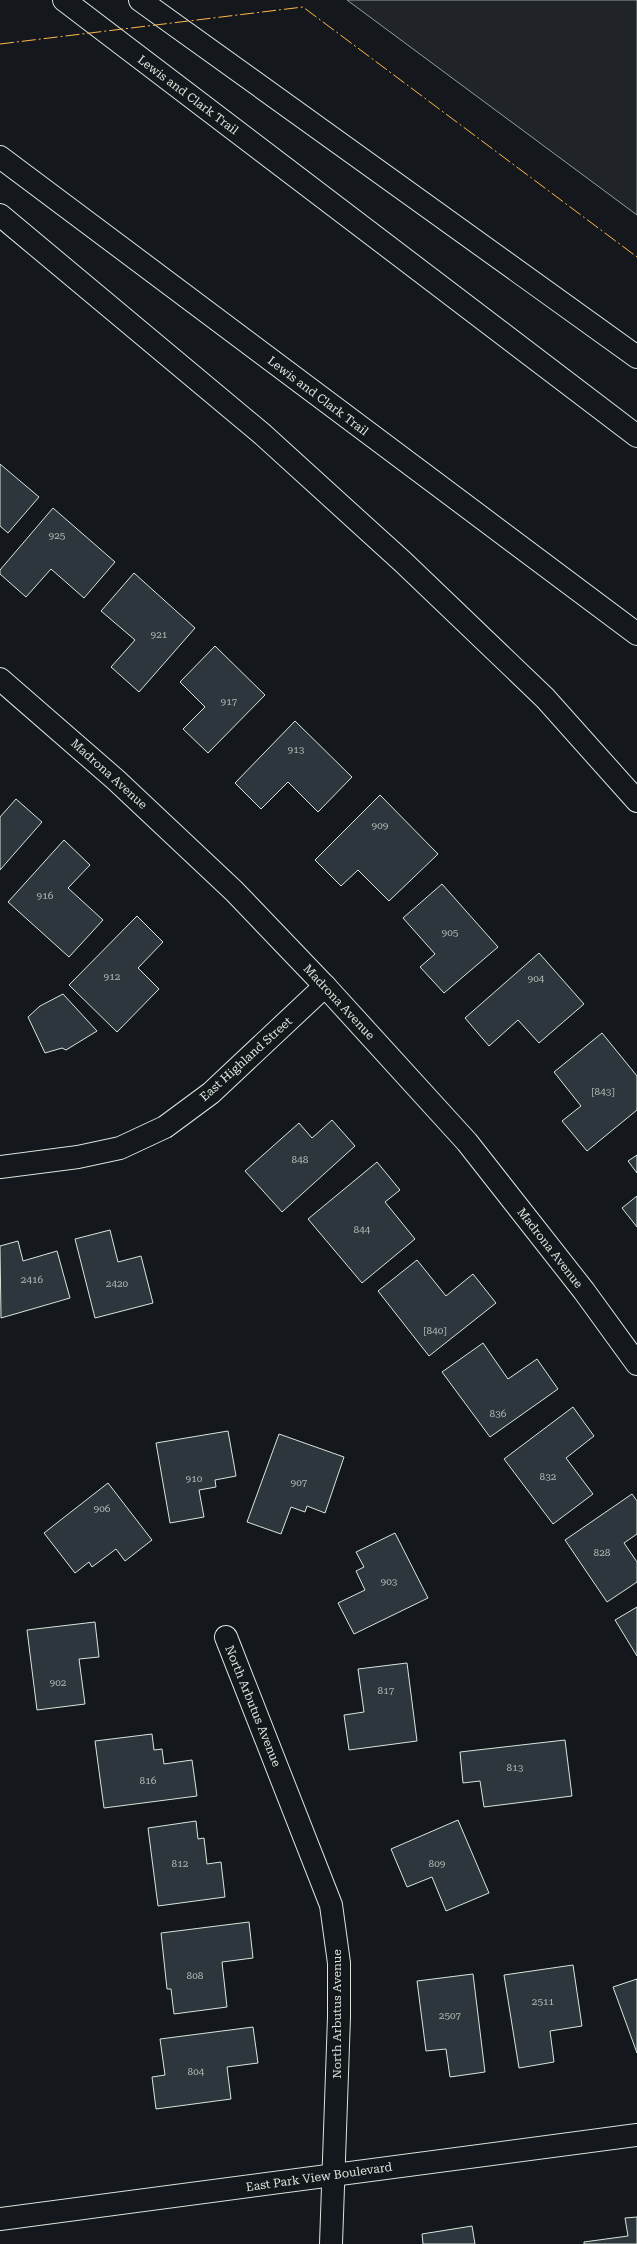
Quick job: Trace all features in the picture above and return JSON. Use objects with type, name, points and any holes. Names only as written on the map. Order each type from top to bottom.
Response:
[{"type":"main road","name":"Lewis and Clark Trail","points":[[64,0],[637,436]]},
{"type":"main road","points":[[140,0],[637,357]]},
{"type":"main road","name":"Lewis and Clark Trail","points":[[0,157],[637,634]]},
{"type":"main road","points":[[0,215],[261,433],[403,562],[545,698],[637,801]]},
{"type":"main road","name":"Madrona Avenue","points":[[0,679],[116,780],[217,875],[325,986],[468,1142],[579,1285],[637,1364]]},
{"type":"main road","name":"East Highland Street","points":[[0,1167],[78,1157],[120,1148],[165,1127],[211,1093],[325,986]]},
{"type":"main road","name":"North Arbutus Avenue","points":[[226,1637],[312,1851],[331,1905],[339,1963],[331,2244]]},
{"type":"main road","name":"East Park View Boulevard","points":[[0,2219],[637,2135]]},
{"type":"shaded area","points":[[347,0],[637,0],[637,215],[351,3]]},
{"type":"building","points":[[0,464],[39,497],[8,533],[0,526]]},
{"type":"building","points":[[53,508],[115,562],[84,598],[51,569],[26,597],[0,574],[0,570]]},
{"type":"building","points":[[134,573],[195,628],[139,692],[111,667],[135,640],[101,611]]},
{"type":"building","points":[[215,646],[265,695],[208,753],[183,729],[205,707],[180,682]]},
{"type":"building","points":[[295,721],[352,777],[318,812],[288,782],[261,809],[235,783]]},
{"type":"building","points":[[380,795],[438,854],[389,901],[358,870],[341,886],[315,860]]},
{"type":"building","points":[[16,799],[42,822],[0,870],[0,817]]},
{"type":"building","points":[[64,840],[90,865],[68,888],[103,920],[69,957],[8,902]]},
{"type":"building","points":[[442,884],[498,947],[444,993],[420,967],[435,954],[403,918]]},
{"type":"building","points":[[137,916],[163,942],[138,968],[159,989],[117,1032],[69,985]]},
{"type":"building","points":[[539,953],[584,1004],[539,1043],[518,1020],[489,1046],[465,1018]]},
{"type":"building","points":[[63,994],[97,1031],[66,1050],[62,1048],[45,1053],[28,1017],[40,1006]]},
{"type":"building","points":[[602,1033],[637,1076],[637,1110],[587,1151],[562,1121],[581,1106],[554,1072]]},
{"type":"building","points":[[332,1120],[355,1146],[282,1212],[245,1171],[299,1123],[312,1138]]},
{"type":"building","points":[[637,1155],[637,1173],[628,1161]]},
{"type":"building","points":[[377,1162],[400,1190],[385,1202],[415,1239],[362,1283],[308,1219]]},
{"type":"building","points":[[637,1196],[637,1227],[622,1208]]},
{"type":"building","points":[[110,1230],[118,1262],[141,1256],[153,1303],[95,1318],[75,1239]]},
{"type":"building","points":[[18,1241],[23,1261],[57,1251],[70,1298],[1,1318],[0,1246]]},
{"type":"building","points":[[417,1260],[446,1296],[473,1274],[496,1303],[429,1356],[378,1291]]},
{"type":"building","points":[[483,1343],[508,1379],[537,1359],[558,1389],[490,1437],[442,1372]]},
{"type":"building","points":[[573,1407],[594,1436],[566,1458],[593,1494],[553,1524],[504,1459]]},
{"type":"building","points":[[228,1431],[236,1476],[215,1480],[216,1487],[199,1490],[204,1517],[170,1523],[156,1443]]},
{"type":"building","points":[[279,1434],[344,1457],[325,1513],[307,1506],[305,1512],[291,1507],[281,1534],[247,1522]]},
{"type":"building","points":[[108,1483],[152,1540],[125,1561],[116,1549],[92,1567],[89,1562],[75,1573],[44,1533]]},
{"type":"building","points":[[632,1494],[637,1501],[637,1534],[624,1543],[637,1562],[637,1582],[607,1602],[565,1540]]},
{"type":"building","points":[[395,1533],[428,1598],[354,1634],[338,1603],[365,1590],[356,1571],[364,1567],[356,1552]]},
{"type":"building","points":[[637,1607],[637,1656],[615,1620]]},
{"type":"building","points":[[95,1622],[99,1657],[79,1659],[85,1704],[37,1710],[27,1630]]},
{"type":"building","points":[[407,1663],[417,1741],[349,1750],[344,1715],[364,1712],[358,1669]]},
{"type":"building","points":[[152,1734],[154,1750],[162,1749],[164,1764],[192,1760],[197,1796],[104,1808],[95,1741]]},
{"type":"building","points":[[565,1740],[572,1796],[484,1807],[480,1781],[463,1783],[460,1752]]},
{"type":"building","points":[[458,1820],[489,1893],[446,1911],[432,1877],[407,1887],[391,1849]]},
{"type":"building","points":[[196,1821],[198,1839],[204,1838],[207,1864],[221,1862],[225,1897],[158,1906],[148,1828]]},
{"type":"building","points":[[249,1922],[253,1958],[222,1962],[227,2007],[174,2014],[171,1989],[167,1989],[161,1933]]},
{"type":"building","points":[[573,1965],[582,2026],[550,2031],[554,2062],[519,2068],[504,1975]]},
{"type":"building","points":[[473,1974],[485,2072],[450,2077],[446,2049],[426,2051],[417,1981]]},
{"type":"building","points":[[637,1979],[637,2053],[613,1987]]},
{"type":"building","points":[[253,2027],[258,2063],[227,2067],[231,2099],[156,2109],[152,2077],[165,2075],[160,2039]]},
{"type":"building","points":[[637,2217],[637,2244],[584,2244],[584,2242],[628,2236],[625,2218]]},
{"type":"building","points":[[472,2226],[475,2244],[423,2244],[422,2234]]},
{"type":"power","points":[[0,44],[303,7],[637,257]]}]
